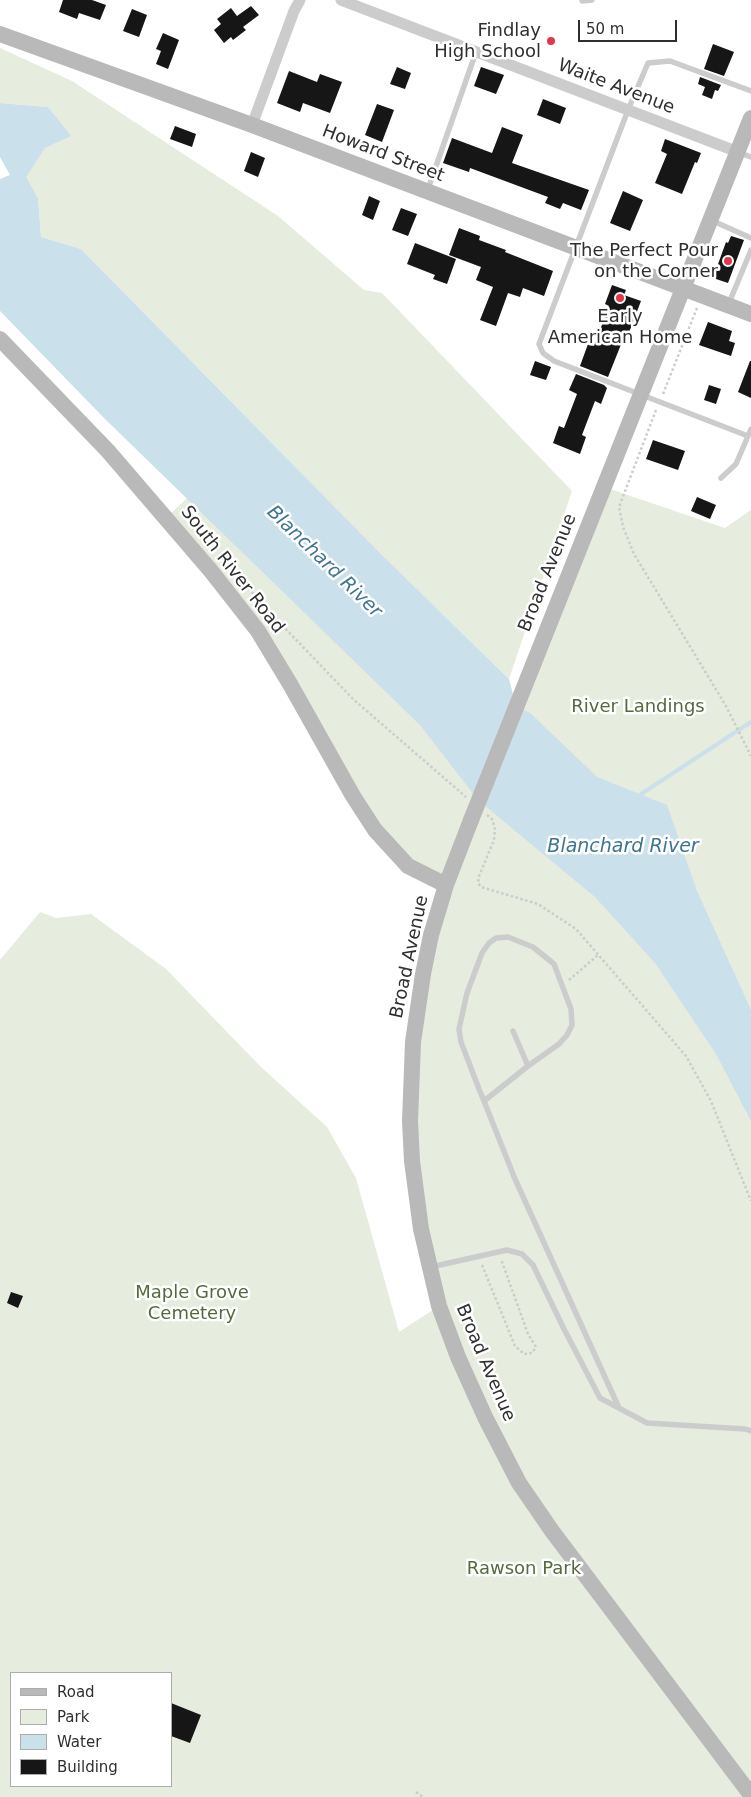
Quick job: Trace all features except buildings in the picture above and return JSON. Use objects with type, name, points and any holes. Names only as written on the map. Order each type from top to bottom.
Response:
[{"type":"main road","name":"Howard Street","points":[[0,34],[252,125],[751,314]]},
{"type":"main road","name":"Broad Avenue","points":[[751,118],[744,155],[711,220],[533,665],[478,817],[446,885],[431,935],[423,974],[413,1042],[410,1082],[412,1161],[418,1210],[429,1268],[439,1306],[484,1418],[519,1483],[552,1531],[751,1795]]},
{"type":"main road","name":"South River Road","points":[[0,340],[108,451],[212,570],[258,631],[353,796],[375,830],[408,866],[446,885]]},
{"type":"street","points":[[252,125],[294,11],[300,0]]},
{"type":"street","name":"Waite Avenue","points":[[341,0],[744,155]]},
{"type":"lane","points":[[582,1],[592,0]]},
{"type":"lane","points":[[427,192],[476,52]]},
{"type":"lane","points":[[748,436],[554,361],[543,353],[539,344],[577,249],[628,110],[648,63],[670,61],[751,92]]},
{"type":"lane","points":[[711,220],[751,238]]},
{"type":"lane","points":[[728,305],[751,250]]},
{"type":"lane","points":[[721,478],[736,464],[751,429]]},
{"type":"lane","points":[[484,1101],[559,1044],[567,1035],[572,1025],[571,1009],[554,964],[533,947],[508,937],[496,938],[489,943],[482,954],[467,993],[459,1029],[461,1042],[484,1101],[515,1179],[619,1408]]},
{"type":"lane","points":[[513,1032],[528,1066]]},
{"type":"lane","points":[[429,1268],[507,1250],[522,1254],[533,1265],[600,1398],[647,1422],[751,1431]]},
{"type":"path","points":[[702,295],[619,507],[623,527],[634,554],[726,706],[751,756]]},
{"type":"path","points":[[214,550],[280,623],[353,699],[470,801]]},
{"type":"path","points":[[478,817],[492,820],[495,829],[494,840],[479,876],[478,883],[481,887],[538,904],[576,929],[686,1056],[711,1102],[751,1201]]},
{"type":"path","points":[[579,971],[598,955]]},
{"type":"path","points":[[478,1257],[515,1346],[524,1354],[532,1353],[536,1347],[528,1334],[499,1252]]},
{"type":"path","points":[[416,1792],[423,1797]]},
{"type":"green space","points":[[0,48],[72,81],[278,216],[364,290],[382,293],[572,491],[509,679],[381,554],[81,249],[41,237],[38,198],[25,177],[45,148],[70,136],[48,107],[0,103]]},
{"type":"green space","points":[[223,464],[505,734],[604,487],[725,528],[751,510],[751,1797],[0,1797],[0,960],[40,912],[56,918],[91,914],[166,969],[260,1066],[327,1127],[356,1178],[399,1332],[439,1306],[412,1161],[413,1042],[446,885],[408,866],[375,830],[258,631],[166,518]]},
{"type":"water","name":"Blanchard River","points":[[0,103],[48,107],[71,136],[45,148],[26,177],[38,198],[41,237],[81,249],[381,554],[509,679],[516,706],[530,713],[597,777],[667,805],[697,891],[751,1010],[751,1121],[716,1054],[655,963],[595,897],[478,800],[420,725],[105,419],[0,311],[0,179],[10,175],[0,157]]},
{"type":"waterway","points":[[638,796],[751,722]]},
{"type":"place","name":"Findlay High School","points":[[551,41]]},
{"type":"place","name":"The Perfect Pour on the Corner","points":[[728,261]]},
{"type":"place","name":"Early American Home","points":[[620,298]]},
{"type":"park label","name":"River Landings","points":[[638,707]]},
{"type":"park label","name":"Maple Grove Cemetery","points":[[192,1304]]},
{"type":"park label","name":"Rawson Park","points":[[524,1569]]}]
